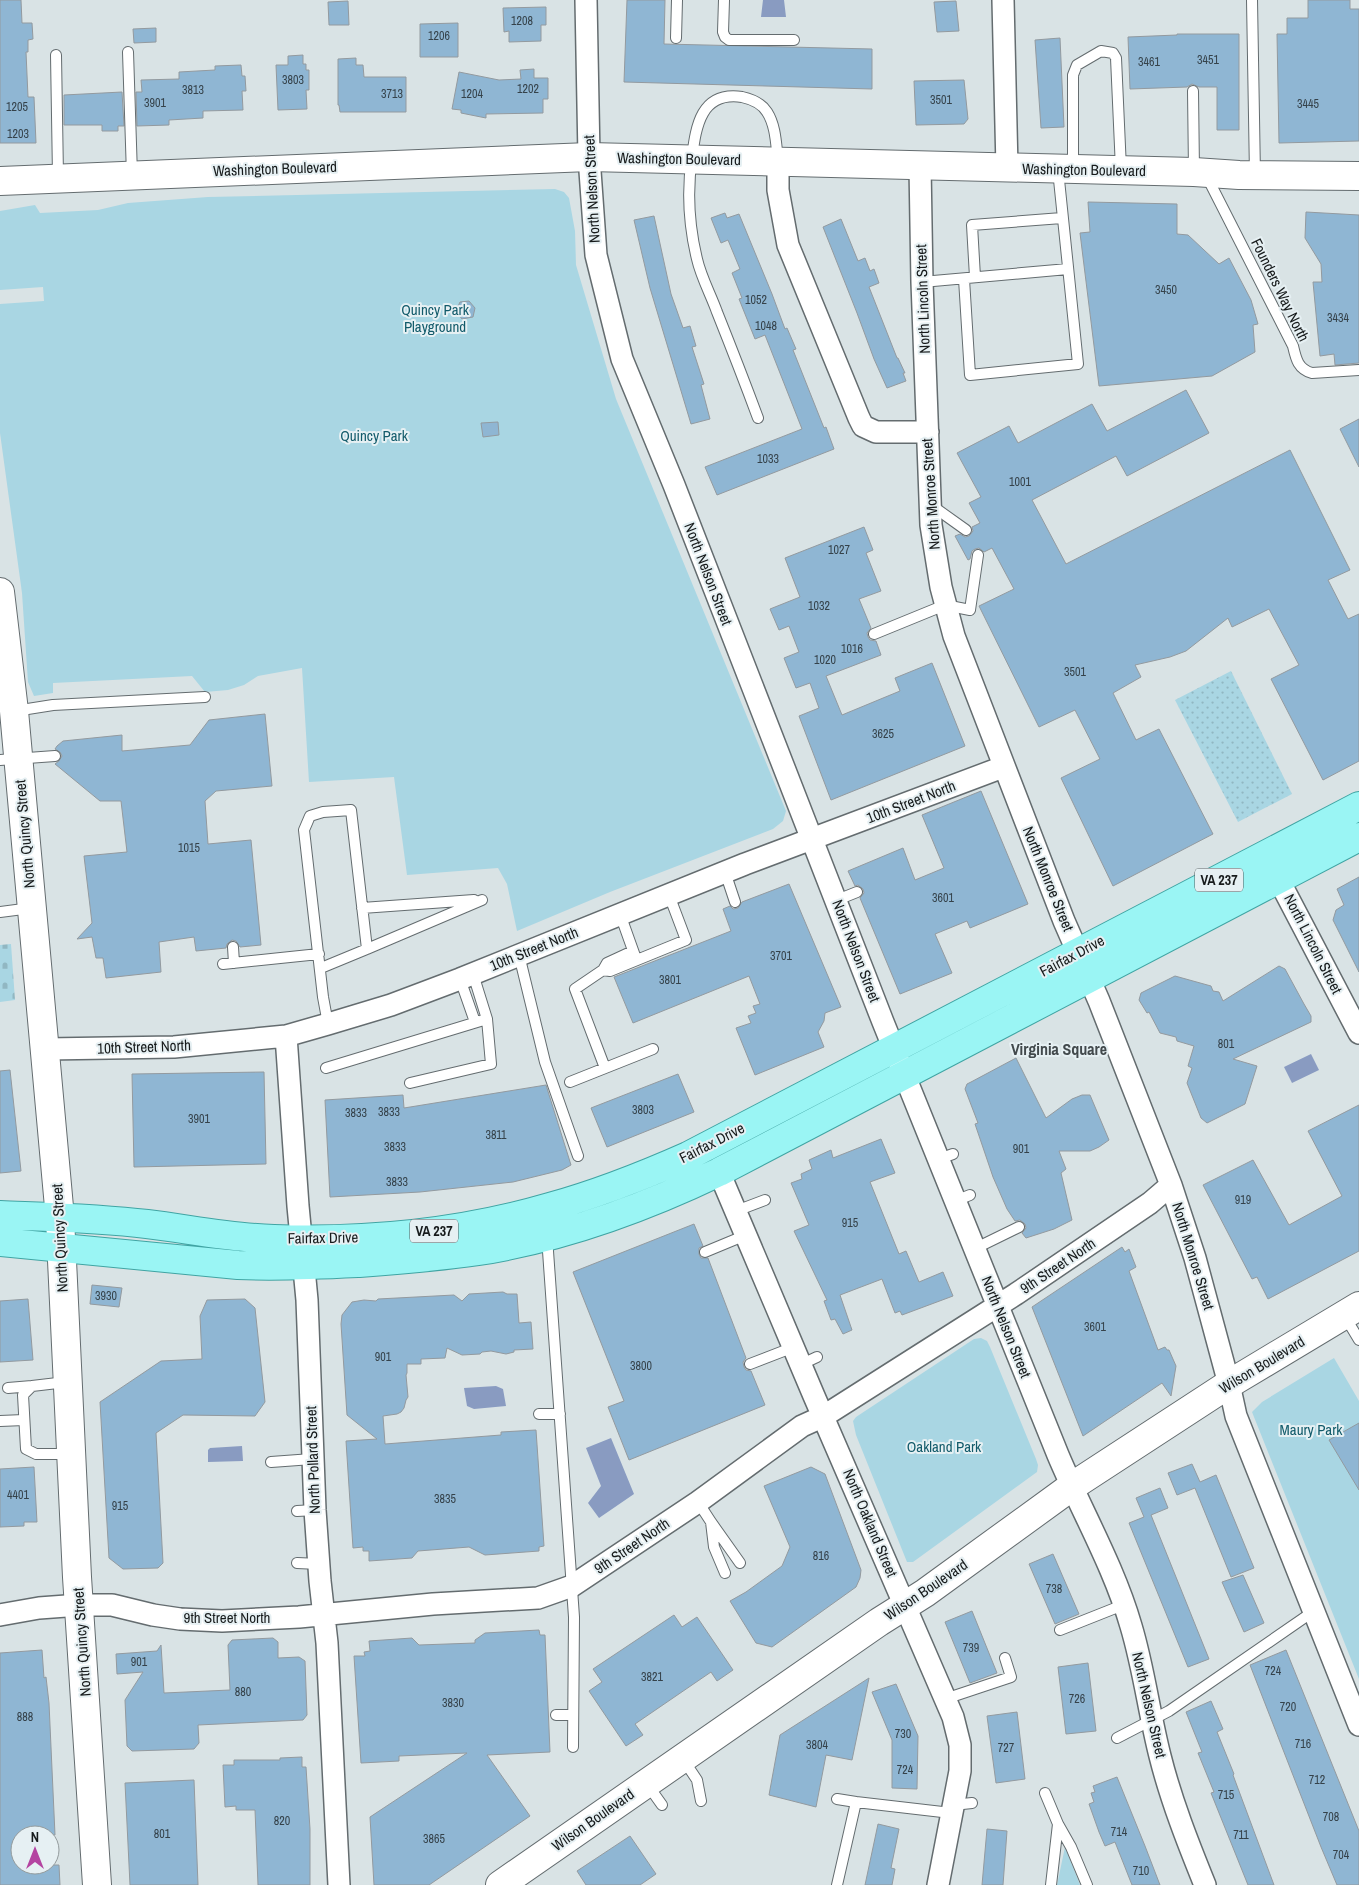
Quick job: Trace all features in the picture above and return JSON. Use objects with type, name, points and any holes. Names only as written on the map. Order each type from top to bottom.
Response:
[{"type":"main road","name":"Washington Boulevard","points":[[0,181],[589,157],[1199,172],[1255,176],[1359,176]]},
{"type":"main road","name":"North Quincy Street","points":[[1,607],[14,711],[9,759],[32,908],[60,1218],[67,1382],[97,1885]]},
{"type":"main road","name":"Fairfax Drive","points":[[0,1216],[104,1220],[148,1224],[237,1237],[302,1239],[417,1234],[497,1220],[549,1208],[651,1172],[707,1147],[1359,806]]},
{"type":"main road","name":"Fairfax Drive","points":[[0,1242],[276,1267],[425,1258],[481,1251],[547,1236],[612,1216],[719,1172],[1359,837]]},
{"type":"main road","points":[[707,1147],[719,1172]]},
{"type":"main road","name":"Wilson Boulevard","points":[[500,1885],[654,1794],[683,1758],[924,1593],[1071,1487],[1230,1384],[1351,1311]]},
{"type":"street","name":"North Nelson Street","points":[[586,0],[589,157],[596,255],[622,359],[674,485],[883,1022],[905,1075],[946,1157],[962,1198],[974,1248],[997,1306],[1071,1487],[1102,1550],[1131,1626],[1160,1758],[1178,1817],[1205,1885]]},
{"type":"street","points":[[1003,0],[1007,168]]},
{"type":"street","name":"North Monroe Street","points":[[778,161],[778,190],[788,245],[863,426],[876,432],[928,432],[930,505],[934,546],[945,605],[954,636],[1171,1185],[1195,1258],[1230,1384],[1236,1416],[1359,1724]]},
{"type":"street","name":"North Lincoln Street","points":[[920,166],[928,432]]},
{"type":"street","name":"10th Street North","points":[[46,1049],[174,1047],[286,1036],[328,1024],[391,1005],[467,976],[725,872],[1004,766]]},
{"type":"street","name":"North Lincoln Street","points":[[1266,855],[1359,1033]]},
{"type":"street","name":"North Pollard Street","points":[[286,1036],[305,1266],[312,1459],[306,1510],[319,1564],[327,1643],[339,1885]]},
{"type":"street","name":"North Oakland Street","points":[[719,1172],[746,1236],[804,1356],[814,1396],[954,1718],[960,1745],[958,1807],[938,1885]]},
{"type":"street","name":"9th Street North","points":[[0,1614],[29,1609],[80,1605],[112,1605],[153,1615],[180,1619],[222,1621],[299,1617],[433,1604],[538,1598],[572,1586],[698,1502],[802,1426],[824,1416],[997,1306],[1150,1203],[1171,1185]]},
{"type":"lane","points":[[676,38],[677,0]]},
{"type":"lane","points":[[724,0],[723,32],[725,38],[729,40],[794,40]]},
{"type":"lane","points":[[1252,0],[1255,176]]},
{"type":"lane","points":[[964,279],[970,375],[1078,364],[1062,218],[1073,75],[1077,65],[1101,51],[1113,53],[1116,58],[1121,170]]},
{"type":"lane","points":[[128,52],[132,175]]},
{"type":"lane","points":[[56,55],[58,178]]},
{"type":"lane","points":[[1193,91],[1199,172]]},
{"type":"lane","points":[[758,418],[697,260],[690,220],[691,159],[698,121],[708,104],[720,98],[735,96],[746,98],[762,106],[768,113],[773,128],[778,161]]},
{"type":"lane","name":"Founders Way North","points":[[1199,172],[1293,346],[1297,361],[1306,371],[1323,373],[1359,370]]},
{"type":"lane","points":[[976,277],[972,225],[1062,218]]},
{"type":"lane","points":[[922,282],[1068,268]]},
{"type":"lane","points":[[930,505],[966,530]]},
{"type":"lane","points":[[874,634],[945,605],[970,610],[978,555]]},
{"type":"lane","points":[[14,711],[52,705],[205,697]]},
{"type":"lane","points":[[9,759],[55,756]]},
{"type":"lane","points":[[328,1024],[304,830],[310,816],[323,812],[351,810],[367,949]]},
{"type":"lane","points":[[725,872],[735,902]]},
{"type":"lane","points":[[836,900],[857,892]]},
{"type":"lane","points":[[605,1068],[575,989],[603,970],[607,963],[686,940],[669,895]]},
{"type":"lane","points":[[321,968],[482,900],[362,908]]},
{"type":"lane","points":[[0,912],[32,908]]},
{"type":"lane","points":[[620,914],[635,955]]},
{"type":"lane","points":[[233,947],[234,963]]},
{"type":"lane","points":[[223,964],[319,954]]},
{"type":"lane","points":[[519,955],[545,1062],[578,1156]]},
{"type":"lane","points":[[410,1083],[491,1064],[487,1019],[467,976]]},
{"type":"lane","points":[[467,976],[475,1022]]},
{"type":"lane","points":[[326,1068],[487,1019]]},
{"type":"lane","points":[[570,1082],[653,1049]]},
{"type":"lane","points":[[736,1211],[764,1200]]},
{"type":"lane","points":[[974,1248],[1019,1228]]},
{"type":"lane","points":[[547,1236],[574,1617],[573,1747]]},
{"type":"lane","points":[[705,1252],[746,1236]]},
{"type":"lane","points":[[1351,1311],[1359,1340]]},
{"type":"lane","points":[[750,1364],[804,1356]]},
{"type":"lane","points":[[8,1388],[67,1382]]},
{"type":"lane","points":[[32,1386],[23,1395],[26,1449],[36,1454],[71,1454]]},
{"type":"lane","points":[[539,1414],[560,1414]]},
{"type":"lane","points":[[0,1420],[24,1420]]},
{"type":"lane","points":[[271,1462],[312,1459]]},
{"type":"lane","points":[[698,1502],[740,1563]]},
{"type":"lane","points":[[711,1522],[714,1547],[725,1573]]},
{"type":"lane","points":[[297,1563],[319,1564]]},
{"type":"lane","points":[[1060,1630],[1123,1605]]},
{"type":"lane","points":[[1117,1738],[1169,1711],[1314,1611]]},
{"type":"lane","points":[[945,1699],[1011,1677],[1005,1658]]},
{"type":"lane","points":[[556,1715],[574,1715]]},
{"type":"lane","points":[[683,1758],[697,1780],[701,1801]]},
{"type":"lane","points":[[1045,1793],[1058,1824],[1071,1847],[1086,1885]]},
{"type":"lane","points":[[837,1799],[856,1802],[958,1807]]},
{"type":"lane","points":[[837,1885],[856,1802]]},
{"type":"lane","points":[[1051,1885],[1058,1824]]},
{"type":"lane","points":[[837,1834],[849,1835]]},
{"type":"green space","name":"Quincy Park","points":[[555,189],[564,192],[569,198],[575,231],[576,265],[616,399],[786,811],[783,821],[773,829],[610,892],[517,931],[507,884],[498,868],[407,875],[394,777],[309,782],[302,668],[258,676],[244,685],[228,690],[205,692],[192,676],[53,683],[53,693],[34,696],[28,682],[22,593],[0,433],[0,304],[44,301],[43,287],[0,290],[0,211],[35,205],[40,213],[98,210],[128,203],[208,197]]},
{"type":"green space","points":[[1231,671],[1292,794],[1238,822],[1175,700]]},
{"type":"green space","points":[[11,944],[15,1000],[0,1002],[0,945]]},
{"type":"green space","name":"Oakland Park","points":[[981,1338],[987,1341],[990,1347],[1036,1459],[1038,1465],[1037,1472],[913,1562],[907,1562],[856,1435],[853,1421],[856,1417],[974,1339]]},
{"type":"green space","name":"Maury Park","points":[[1334,1358],[1359,1401],[1359,1679],[1252,1412],[1262,1402]]},
{"type":"green space","points":[[1065,1847],[1080,1885],[1057,1885]]},
{"type":"shaded area","points":[[763,0],[784,0],[786,17],[761,17]]},
{"type":"shaded area","points":[[1311,1054],[1319,1070],[1292,1083],[1284,1067]]},
{"type":"shaded area","points":[[496,1386],[503,1389],[506,1406],[474,1409],[467,1406],[464,1388]]},
{"type":"shaded area","points":[[611,1438],[634,1494],[599,1518],[588,1503],[601,1486],[586,1448]]},
{"type":"shaded area","points":[[242,1446],[243,1461],[208,1462],[208,1450],[210,1448]]},
{"type":"building","points":[[0,0],[21,0],[22,23],[32,23],[33,39],[28,40],[28,52],[26,52],[28,97],[34,97],[36,143],[0,143]]},
{"type":"building","points":[[627,0],[665,0],[664,44],[872,49],[872,89],[624,82]]},
{"type":"building","points":[[1308,0],[1350,0],[1350,9],[1359,9],[1359,141],[1279,143],[1277,34],[1287,34],[1287,18],[1308,18]]},
{"type":"building","points":[[348,1],[349,25],[329,25],[328,2]]},
{"type":"building","points":[[956,1],[959,31],[937,32],[934,2]]},
{"type":"building","points":[[546,7],[546,25],[541,25],[541,41],[509,42],[509,31],[504,32],[503,8]]},
{"type":"building","points":[[458,23],[458,57],[420,57],[420,24]]},
{"type":"building","points":[[156,28],[156,42],[134,43],[133,29]]},
{"type":"building","points":[[1177,34],[1239,34],[1239,130],[1217,130],[1217,87],[1199,87],[1192,84],[1187,87],[1130,89],[1128,37]]},
{"type":"building","points":[[1060,38],[1064,127],[1041,128],[1035,40]]},
{"type":"building","points":[[303,55],[303,64],[306,64],[306,70],[309,70],[309,90],[306,90],[307,109],[278,110],[276,65],[288,65],[288,56]]},
{"type":"building","points":[[356,58],[356,65],[363,65],[364,77],[406,77],[406,112],[340,112],[338,105],[338,59]]},
{"type":"building","points":[[241,65],[242,76],[245,76],[246,91],[242,91],[243,110],[203,111],[203,118],[169,120],[169,125],[137,126],[136,92],[142,92],[141,80],[179,79],[179,72],[215,70],[215,66]]},
{"type":"building","points":[[534,69],[534,78],[548,78],[548,99],[543,99],[543,113],[486,114],[486,118],[461,113],[461,110],[452,109],[459,72],[499,80],[521,79],[520,70]]},
{"type":"building","points":[[964,80],[968,119],[964,124],[916,125],[914,81]]},
{"type":"building","points":[[122,92],[124,126],[118,126],[118,131],[102,131],[102,125],[64,125],[64,95]]},
{"type":"building","points":[[1088,202],[1177,204],[1177,234],[1188,235],[1219,264],[1229,258],[1251,300],[1258,324],[1253,325],[1255,352],[1212,376],[1099,386],[1080,233],[1090,232]]},
{"type":"building","points":[[1306,212],[1359,215],[1359,363],[1335,365],[1334,354],[1320,356],[1313,282],[1322,282],[1321,264],[1305,238]]},
{"type":"building","points":[[725,213],[727,218],[739,214],[785,329],[787,328],[796,349],[793,350],[834,449],[717,495],[705,467],[802,429],[765,335],[755,339],[739,299],[742,298],[732,273],[740,269],[728,240],[721,243],[711,218]]},
{"type":"building","points":[[654,216],[671,294],[683,328],[690,326],[696,346],[692,347],[704,384],[701,385],[710,419],[691,424],[650,288],[634,220]]},
{"type":"building","points":[[841,219],[858,261],[865,258],[870,271],[874,269],[879,283],[869,287],[897,358],[905,373],[903,373],[906,381],[887,388],[823,227]]},
{"type":"building","points":[[469,301],[475,308],[473,317],[462,319],[456,311],[460,302]]},
{"type":"building","points":[[1186,390],[1209,433],[1127,476],[1116,456],[1032,500],[1066,564],[1290,450],[1350,570],[1328,580],[1348,619],[1359,614],[1359,761],[1323,780],[1271,679],[1299,665],[1269,609],[1232,627],[1228,618],[1186,651],[1170,657],[1135,665],[1141,677],[1113,693],[1136,740],[1159,729],[1213,834],[1113,886],[1061,778],[1100,759],[1075,710],[1039,727],[979,606],[1014,589],[992,548],[984,552],[979,548],[975,549],[968,560],[955,536],[960,534],[965,537],[969,536],[973,531],[972,527],[980,523],[969,503],[981,497],[957,453],[1009,426],[1018,443],[1092,404],[1107,431]]},
{"type":"building","points":[[1359,419],[1359,467],[1340,429]]},
{"type":"building","points":[[498,422],[499,435],[483,437],[481,423]]},
{"type":"building","points":[[864,527],[873,550],[866,553],[881,591],[859,599],[871,628],[867,633],[868,637],[870,640],[876,641],[881,655],[826,676],[842,715],[900,691],[895,678],[932,663],[965,746],[831,800],[799,716],[819,708],[810,683],[796,688],[784,658],[799,652],[789,626],[779,630],[770,609],[800,597],[785,558]]},
{"type":"building","points":[[265,714],[272,786],[216,791],[205,801],[208,844],[251,840],[261,945],[240,947],[236,941],[232,940],[227,944],[226,948],[196,951],[194,937],[159,942],[161,972],[106,978],[103,958],[96,958],[92,937],[77,939],[92,923],[84,856],[127,852],[121,801],[100,801],[55,764],[62,756],[55,749],[63,741],[122,735],[122,751],[190,745],[209,720]]},
{"type":"building","points":[[981,791],[1028,904],[970,928],[967,921],[935,934],[952,973],[900,994],[860,898],[864,893],[863,889],[858,885],[855,886],[848,871],[903,848],[915,880],[944,868],[922,815]]},
{"type":"building","points":[[1359,877],[1359,972],[1333,920],[1336,910],[1344,905],[1337,889]]},
{"type":"building","points":[[789,884],[841,1007],[825,1013],[824,1021],[818,1032],[824,1047],[755,1075],[736,1028],[751,1023],[748,1016],[756,1013],[753,1006],[760,1004],[749,976],[633,1023],[614,977],[731,931],[723,909],[730,906],[733,909],[738,908],[742,902]]},
{"type":"building","points":[[1279,966],[1285,969],[1311,1016],[1311,1022],[1233,1059],[1257,1066],[1245,1104],[1207,1123],[1201,1118],[1187,1083],[1192,1068],[1188,1066],[1194,1046],[1177,1041],[1176,1037],[1160,1033],[1149,1012],[1147,1013],[1139,1000],[1141,993],[1175,976],[1211,986],[1213,991],[1219,992],[1223,1001]]},
{"type":"building","points":[[1016,1058],[1046,1118],[1072,1099],[1082,1095],[1090,1095],[1109,1140],[1090,1151],[1059,1151],[1066,1169],[1061,1173],[1072,1220],[1054,1229],[1026,1238],[1022,1233],[1026,1228],[1025,1224],[1020,1220],[1015,1221],[1007,1209],[993,1177],[975,1124],[978,1123],[965,1089],[967,1084]]},
{"type":"building","points":[[10,1070],[21,1171],[0,1173],[0,1071]]},
{"type":"building","points":[[264,1072],[266,1164],[134,1167],[132,1074]]},
{"type":"building","points":[[678,1074],[694,1112],[607,1147],[591,1108]]},
{"type":"building","points":[[546,1085],[571,1165],[562,1170],[513,1182],[420,1192],[330,1197],[325,1100],[403,1095],[404,1108]]},
{"type":"building","points":[[1359,1105],[1359,1251],[1268,1299],[1257,1277],[1252,1279],[1203,1185],[1253,1160],[1289,1225],[1342,1196],[1308,1131]]},
{"type":"building","points":[[881,1139],[895,1173],[870,1182],[899,1254],[906,1251],[919,1282],[943,1272],[953,1296],[902,1315],[900,1311],[895,1313],[882,1279],[840,1295],[852,1330],[843,1334],[835,1319],[831,1320],[824,1301],[827,1300],[794,1231],[809,1225],[791,1183],[802,1179],[801,1174],[812,1169],[809,1160],[831,1150],[833,1158]]},
{"type":"building","points":[[694,1224],[703,1246],[699,1248],[699,1254],[701,1258],[708,1258],[746,1358],[743,1362],[744,1367],[746,1370],[751,1371],[765,1405],[629,1460],[608,1407],[624,1401],[573,1272]]},
{"type":"building","points":[[1122,1247],[1125,1252],[1129,1249],[1136,1267],[1129,1271],[1158,1350],[1165,1347],[1169,1350],[1176,1366],[1171,1396],[1162,1383],[1083,1436],[1032,1307]]},
{"type":"building","points":[[92,1285],[122,1288],[119,1307],[90,1304]]},
{"type":"building","points":[[503,1292],[517,1294],[519,1323],[531,1322],[533,1349],[514,1350],[514,1352],[506,1354],[491,1351],[462,1355],[447,1348],[445,1358],[421,1359],[421,1364],[407,1364],[408,1397],[401,1412],[383,1416],[385,1444],[501,1435],[501,1432],[536,1430],[544,1546],[539,1547],[539,1551],[485,1555],[469,1547],[418,1551],[412,1558],[369,1561],[369,1551],[363,1551],[363,1547],[353,1548],[346,1441],[377,1439],[347,1415],[342,1315],[352,1302],[364,1300],[376,1301],[378,1299],[454,1295],[462,1301],[469,1294]]},
{"type":"building","points":[[28,1299],[33,1360],[0,1362],[0,1301]]},
{"type":"building","points":[[245,1299],[255,1308],[265,1402],[255,1416],[183,1415],[156,1433],[163,1563],[158,1568],[123,1569],[109,1558],[100,1402],[161,1361],[202,1359],[200,1316],[207,1300]]},
{"type":"building","points":[[1359,1423],[1359,1490],[1329,1440]]},
{"type":"building","points":[[1192,1464],[1200,1482],[1216,1475],[1254,1568],[1231,1577],[1195,1488],[1177,1495],[1168,1473]]},
{"type":"building","points":[[34,1467],[37,1522],[24,1522],[24,1526],[0,1527],[0,1469]]},
{"type":"building","points":[[811,1467],[825,1474],[861,1570],[860,1578],[856,1587],[772,1647],[756,1643],[730,1601],[782,1566],[790,1547],[764,1486]]},
{"type":"building","points":[[1160,1488],[1168,1508],[1151,1515],[1209,1659],[1188,1667],[1129,1523],[1144,1517],[1136,1498]]},
{"type":"building","points":[[1053,1554],[1079,1614],[1055,1624],[1029,1564]]},
{"type":"building","points":[[1243,1575],[1264,1623],[1244,1632],[1222,1582]]},
{"type":"building","points":[[972,1611],[997,1673],[970,1683],[945,1622]]},
{"type":"building","points":[[674,1615],[682,1627],[697,1617],[733,1670],[717,1681],[711,1672],[635,1724],[643,1735],[626,1746],[589,1691],[602,1682],[593,1669]]},
{"type":"building","points":[[539,1630],[540,1635],[545,1635],[550,1752],[487,1755],[530,1816],[429,1885],[374,1885],[370,1817],[467,1753],[399,1756],[399,1761],[361,1763],[354,1656],[365,1656],[364,1652],[370,1651],[369,1641],[412,1638],[419,1645],[475,1643],[475,1640],[485,1633]]},
{"type":"building","points":[[273,1638],[278,1642],[278,1658],[299,1657],[305,1661],[307,1715],[303,1720],[198,1725],[199,1743],[194,1749],[132,1751],[127,1746],[125,1700],[143,1672],[117,1674],[116,1654],[157,1651],[161,1645],[164,1693],[230,1690],[228,1645],[232,1640]]},
{"type":"building","points":[[42,1650],[44,1678],[46,1677],[49,1703],[55,1825],[10,1825],[10,1875],[60,1875],[60,1885],[0,1885],[0,1653]]},
{"type":"building","points":[[1286,1650],[1359,1831],[1359,1885],[1337,1885],[1250,1665]]},
{"type":"building","points":[[1088,1663],[1096,1731],[1066,1734],[1058,1667]]},
{"type":"building","points":[[869,1678],[852,1760],[826,1755],[816,1807],[769,1795],[780,1735]]},
{"type":"building","points":[[896,1684],[918,1736],[917,1789],[892,1788],[892,1740],[872,1692]]},
{"type":"building","points":[[1211,1701],[1223,1729],[1217,1732],[1274,1885],[1248,1885],[1211,1793],[1214,1792],[1198,1753],[1202,1752],[1186,1712]]},
{"type":"building","points":[[1017,1712],[1025,1779],[996,1783],[987,1716]]},
{"type":"building","points":[[302,1757],[302,1767],[306,1767],[310,1829],[310,1885],[258,1885],[255,1810],[236,1810],[236,1806],[225,1807],[223,1765],[234,1765],[234,1760],[280,1760],[280,1758]]},
{"type":"building","points":[[1117,1777],[1160,1885],[1132,1885],[1115,1842],[1105,1846],[1099,1832],[1089,1804],[1094,1802],[1091,1793],[1095,1792],[1093,1786]]},
{"type":"building","points":[[194,1780],[198,1885],[130,1885],[125,1783]]},
{"type":"building","points":[[878,1824],[899,1829],[891,1868],[895,1869],[892,1885],[865,1885]]},
{"type":"building","points":[[987,1829],[1007,1831],[1003,1885],[982,1885]]},
{"type":"building","points":[[630,1836],[656,1874],[640,1885],[586,1885],[577,1871]]},
{"type":"district","name":"Virginia Square","points":[[1059,1049]]},
{"type":"park label","name":"Quincy Park Playground","points":[[435,318]]}]
